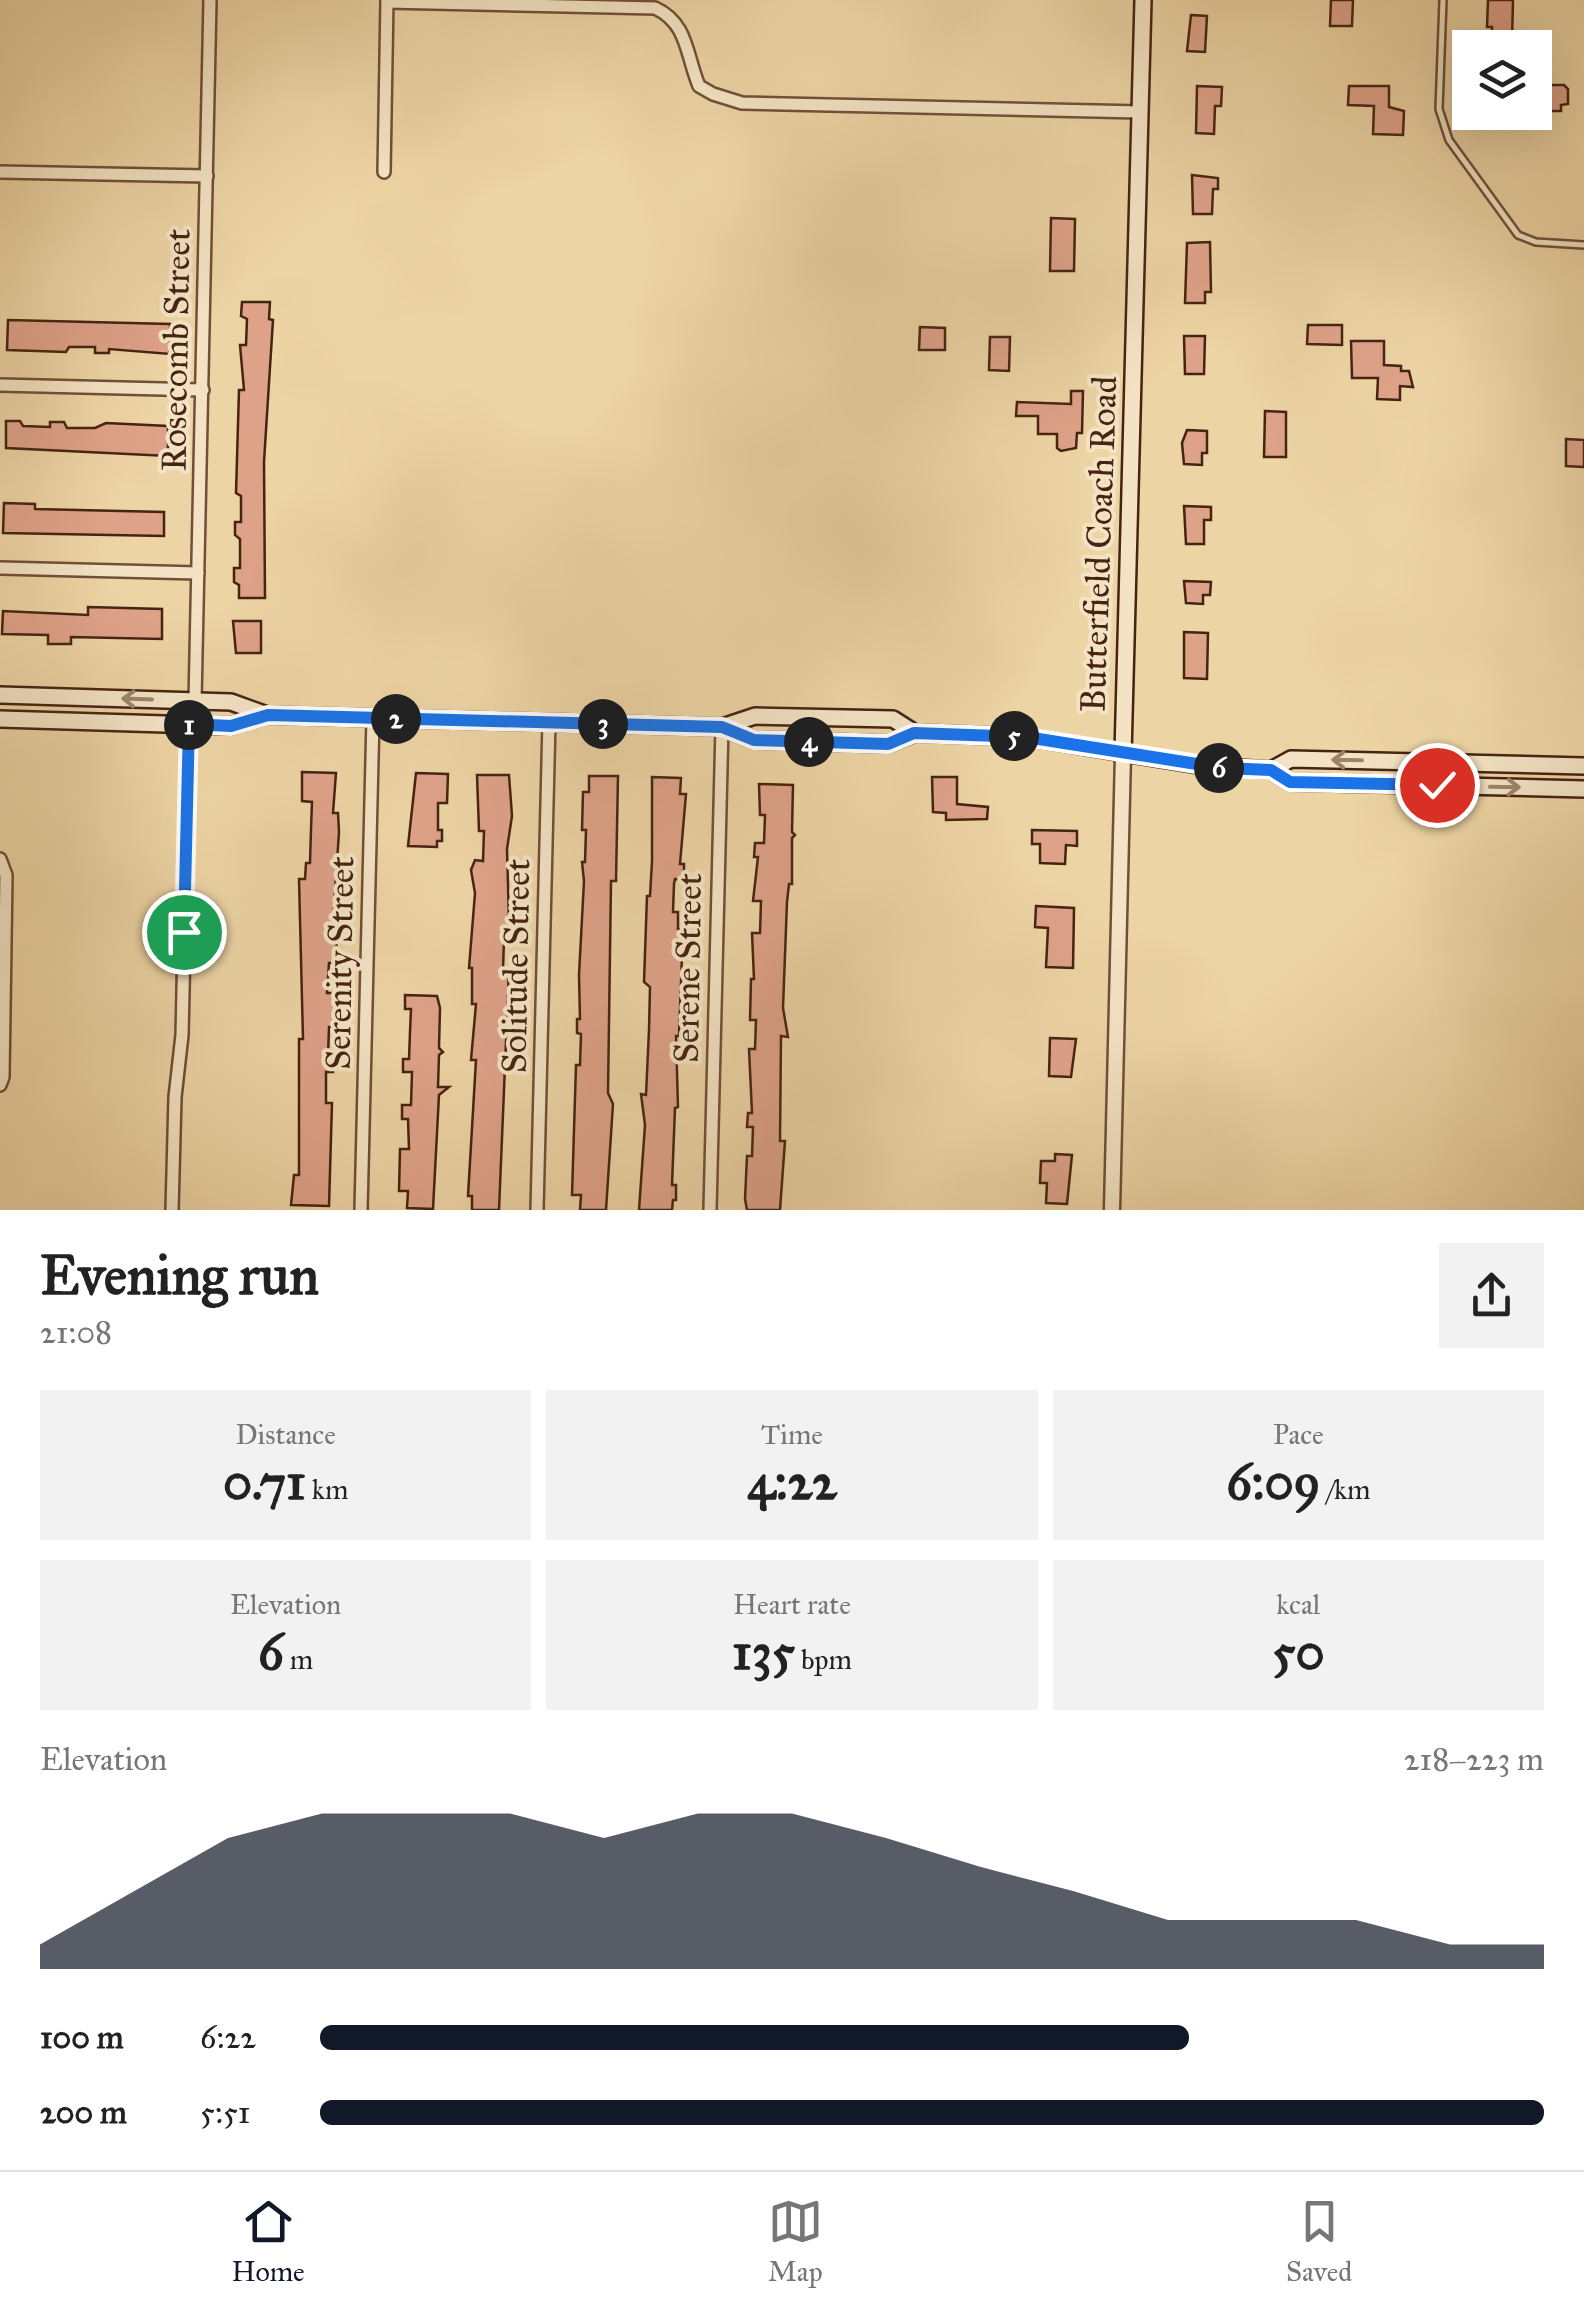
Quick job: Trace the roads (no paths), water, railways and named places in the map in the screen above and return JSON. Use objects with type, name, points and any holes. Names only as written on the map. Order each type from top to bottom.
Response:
[{"type":"main road","name":"Butterfield Coach Road","points":[[1124,754],[1143,0]]},
{"type":"main road","points":[[0,695],[232,702],[268,715]]},
{"type":"main road","points":[[0,719],[231,726],[268,715],[722,727],[755,716],[893,719],[914,733]]},
{"type":"main road","points":[[722,727],[754,740],[888,744],[914,733],[1026,737],[1222,768],[1271,770],[1290,782],[1584,789]]},
{"type":"main road","points":[[1271,770],[1291,759],[1584,766]]},
{"type":"street","name":"Rosecomb Street","points":[[194,700],[210,0]]},
{"type":"street","points":[[384,172],[387,1],[655,8],[670,15],[683,31],[699,86],[742,103],[1141,112]]},
{"type":"street","points":[[0,172],[207,176]]},
{"type":"street","points":[[0,385],[203,390]]},
{"type":"street","points":[[0,568],[198,573]]},
{"type":"street","name":"Serenity Street","points":[[361,1210],[373,718]]},
{"type":"street","name":"Solitude Street","points":[[537,1210],[549,722]]},
{"type":"street","points":[[172,1210],[175,1097],[182,1036],[189,724]]},
{"type":"street","name":"Serene Street","points":[[710,1210],[722,727]]},
{"type":"street","name":"Butterfield Coach Road","points":[[1112,1210],[1124,754]]},
{"type":"street","points":[[0,859],[6,876],[4,1062],[0,1085]]},
{"type":"lane","points":[[1443,0],[1439,109],[1449,140],[1518,235],[1536,242],[1584,246]]}]
